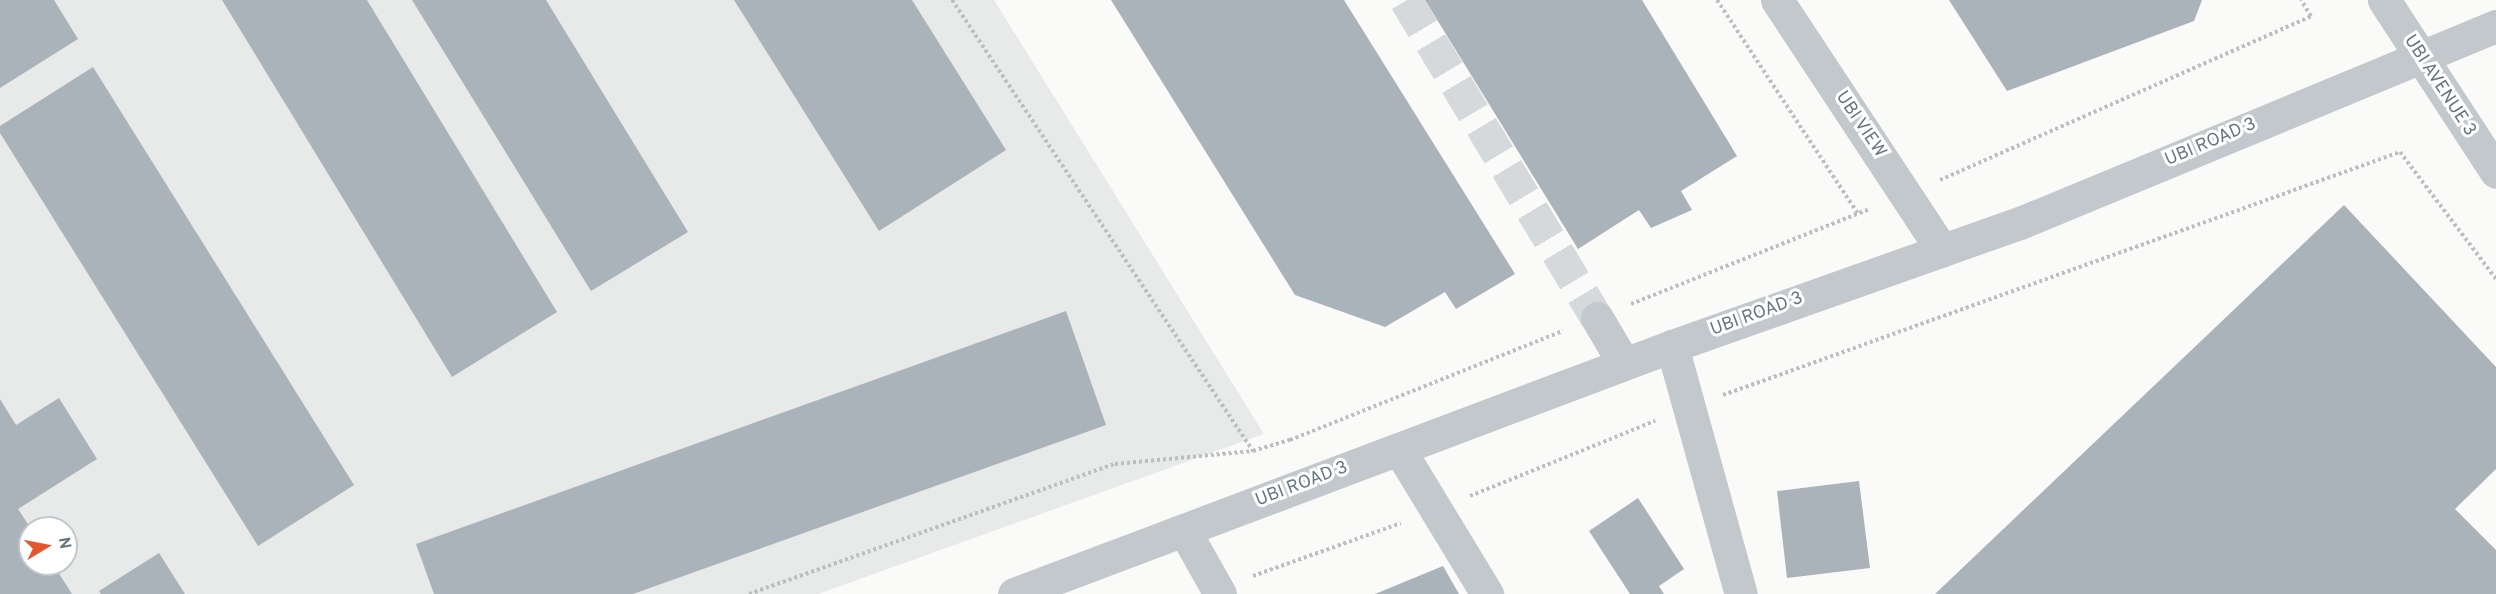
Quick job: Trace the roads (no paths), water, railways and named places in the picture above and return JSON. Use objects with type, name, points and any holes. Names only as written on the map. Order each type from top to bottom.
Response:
[{"type":"street","name":"UBI VIEW","points":[[1778,0],[1942,250]]},
{"type":"street","name":"UBI AVENUE 3","points":[[2384,0],[2418,56],[2496,172]]},
{"type":"street","name":"UBI ROAD 3","points":[[1014,594],[1672,346],[2020,223],[2418,56],[2496,26]]},
{"type":"street","points":[[1597,318],[1624,364]]},
{"type":"street","points":[[1672,346],[1741,594]]},
{"type":"street","points":[[1399,449],[1487,594]]},
{"type":"street","points":[[1184,530],[1219,591]]},
{"type":"tunnel","points":[[1406,0],[1597,318]]}]
